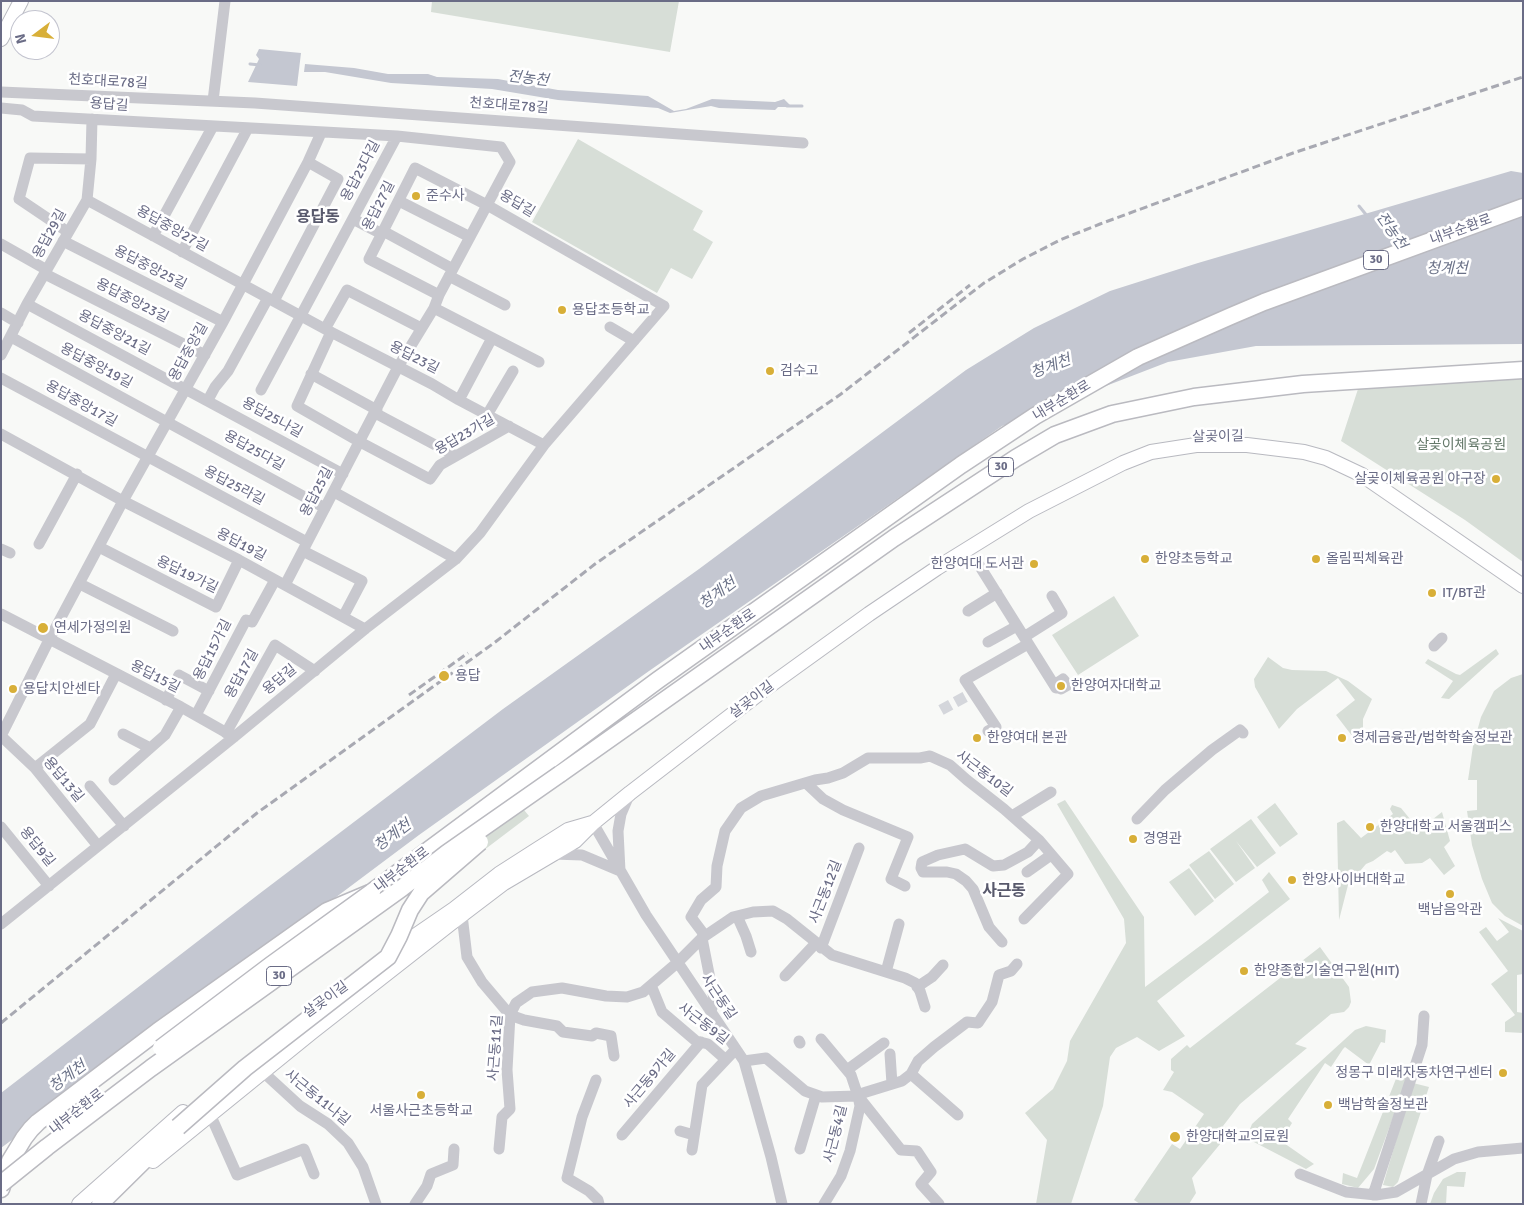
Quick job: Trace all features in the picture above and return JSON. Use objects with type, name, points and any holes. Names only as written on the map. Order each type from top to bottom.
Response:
[{"type":"highway","name":"내부순환로","points":[[1,1171],[225,999],[658,680],[961,465],[1035,416],[1138,358],[1231,316],[1264,302],[1523,207]]},
{"type":"highway","name":"내부순환로","points":[[1,1184],[151,1068],[402,888],[447,853],[894,538],[1016,458],[1055,435],[1112,414],[1194,397],[1303,384],[1523,370]]},
{"type":"highway","points":[[100,1204],[178,1127],[245,1068],[388,957],[400,936],[410,910],[421,893],[442,873],[560,774]]},
{"type":"highway","points":[[1,1189],[10,1161],[24,1138],[38,1122],[166,1026],[327,911],[372,892]]},
{"type":"main road","points":[[1,39],[21,1]]},
{"type":"main road","name":"살곶이길","points":[[915,582],[941,560],[1025,508],[1119,455],[1150,445],[1195,436],[1248,436],[1306,443],[1329,450],[1366,468],[1523,576]]},
{"type":"main road","name":"살곶이길","points":[[100,1204],[343,1007],[504,882],[575,841],[593,823],[630,793],[766,689],[915,582],[1029,511],[1123,463],[1152,452],[1187,446],[1239,445],[1304,452],[1326,458],[1357,473],[1523,586]]},
{"type":"main road","name":"살곶이길","points":[[79,1204],[236,1065],[404,942],[454,909],[499,874],[568,830],[593,823]]},
{"type":"main road","points":[[333,994],[343,995],[343,1007]]},
{"type":"main road","points":[[263,1072],[260,1059],[272,1040]]},
{"type":"street","points":[[213,101],[225,1]]},
{"type":"street","name":"천호대로78길","points":[[1,92],[332,108],[803,143]]},
{"type":"street","name":"용답길","points":[[1,108],[22,110],[33,116],[397,136],[502,147],[510,162],[487,205],[664,306],[544,445],[480,533],[456,559],[365,629],[316,671],[230,735],[124,826],[1,924]]},
{"type":"street","name":"용답29길","points":[[1,355],[86,200],[91,160],[92,118]]},
{"type":"street","points":[[153,236],[213,126]]},
{"type":"street","points":[[182,252],[248,128]]},
{"type":"street","name":"용답중앙길","points":[[1,736],[49,640],[147,457],[223,322],[308,162],[321,133]]},
{"type":"street","name":"용답23다길","points":[[300,315],[397,136]]},
{"type":"street","name":"용답중앙25길","points":[[91,160],[30,158],[19,199],[66,236],[223,322]]},
{"type":"street","points":[[208,400],[271,300],[338,179],[308,162]]},
{"type":"street","name":"용답27길","points":[[439,295],[369,259],[415,168],[487,205]]},
{"type":"street","name":"용답중앙27길","points":[[86,200],[242,284]]},
{"type":"street","points":[[399,201],[470,237]]},
{"type":"street","name":"용답25길","points":[[280,582],[305,546],[398,367],[434,308],[439,295],[487,205]]},
{"type":"street","name":"용답23다길","points":[[353,219],[382,233]]},
{"type":"street","points":[[382,233],[505,304]]},
{"type":"street","name":"용답중앙23길","points":[[1,244],[46,272],[205,355]]},
{"type":"street","name":"용답23길","points":[[242,284],[544,445]]},
{"type":"street","points":[[360,442],[297,406],[328,330],[347,290],[421,328]]},
{"type":"street","name":"용답중앙21길","points":[[28,304],[186,388]]},
{"type":"street","points":[[434,308],[540,362]]},
{"type":"street","points":[[1,313],[18,323]]},
{"type":"street","points":[[261,390],[300,315]]},
{"type":"street","points":[[610,327],[634,341]]},
{"type":"street","name":"용답중앙19길","points":[[11,337],[168,421]]},
{"type":"street","points":[[459,400],[492,338]]},
{"type":"street","points":[[488,415],[513,371]]},
{"type":"street","points":[[311,374],[456,456]]},
{"type":"street","name":"용답중앙17길","points":[[1,378],[147,457]]},
{"type":"street","name":"용답25나길","points":[[186,388],[343,474]]},
{"type":"street","name":"용답25다길","points":[[168,421],[325,508]]},
{"type":"street","name":"용답23가길","points":[[360,442],[430,479],[440,465],[509,426]]},
{"type":"street","name":"용답19길","points":[[1,434],[365,629]]},
{"type":"street","name":"용답25라길","points":[[147,457],[305,546]]},
{"type":"street","points":[[39,544],[77,474]]},
{"type":"street","points":[[334,492],[456,559]]},
{"type":"street","points":[[305,546],[362,581],[343,617]]},
{"type":"street","name":"용답19가길","points":[[99,548],[216,607],[239,560]]},
{"type":"street","points":[[979,565],[1057,687]]},
{"type":"street","name":"용답15가길","points":[[196,715],[246,620],[252,622],[280,582]]},
{"type":"street","points":[[80,584],[173,631]]},
{"type":"street","points":[[968,611],[996,593]]},
{"type":"street","points":[[988,731],[996,727],[965,680],[1026,640],[1062,613],[1052,596]]},
{"type":"street","name":"용답15길","points":[[2,618],[181,707],[230,735]]},
{"type":"street","points":[[988,642],[1017,626]]},
{"type":"street","name":"용답17길","points":[[230,735],[275,645],[316,671]]},
{"type":"street","name":"용답15길","points":[[34,768],[90,724],[116,674]]},
{"type":"street","points":[[166,700],[179,675],[209,691]]},
{"type":"street","name":"용답15길","points":[[114,780],[165,735],[181,707]]},
{"type":"street","points":[[1137,819],[1164,790],[1212,750],[1240,730],[1243,733]]},
{"type":"street","points":[[124,734],[150,748]]},
{"type":"street","name":"용답13길","points":[[1,736],[34,768],[98,846]]},
{"type":"street","name":"사근동10길","points":[[711,1012],[714,999],[702,938],[704,933],[691,916],[701,900],[716,887],[717,866],[725,832],[741,808],[761,796],[810,781],[828,778],[868,758],[920,758],[930,756],[950,765],[1039,840],[1068,874],[1024,919]]},
{"type":"street","points":[[810,781],[822,799],[843,810],[908,837],[891,879],[905,886]]},
{"type":"street","points":[[90,786],[124,826]]},
{"type":"street","points":[[1012,816],[1051,792]]},
{"type":"street","points":[[553,854],[582,855],[620,870],[618,831],[621,814],[630,793]]},
{"type":"street","name":"사근동길","points":[[593,823],[646,915],[744,1061],[782,1204]]},
{"type":"street","name":"용답9길","points":[[1,827],[49,886]]},
{"type":"street","points":[[1002,942],[989,927],[973,889],[966,880],[956,874],[946,872],[923,872],[920,868],[922,862],[928,858],[953,850],[965,849],[993,866],[1004,865],[1028,852],[1039,840]]},
{"type":"street","name":"사근동12길","points":[[785,976],[818,946],[859,848]]},
{"type":"street","points":[[1027,872],[1051,855]]},
{"type":"street","name":"사근동12길","points":[[677,963],[702,938],[737,916],[753,912],[773,911],[787,919],[818,946],[832,955],[905,978],[915,983],[917,987]]},
{"type":"street","points":[[462,915],[466,957],[482,982],[510,1015],[557,1026],[563,1032],[592,1036],[596,1032],[611,1036],[614,1056]]},
{"type":"street","points":[[737,916],[751,952]]},
{"type":"street","points":[[886,972],[899,924]]},
{"type":"street","name":"사근동11길","points":[[499,1149],[502,1118],[510,1109],[506,1070],[510,1015],[516,1004],[532,992],[562,988],[606,996],[627,997],[643,992],[677,963]]},
{"type":"street","points":[[925,1007],[917,987],[932,977],[943,964]]},
{"type":"street","points":[[744,1061],[766,1058],[805,1092],[822,1097],[858,1096],[902,1081],[911,1074],[918,1062],[934,1047],[967,1022],[978,1023],[992,1002],[999,975],[1011,971],[1017,964]]},
{"type":"street","name":"사근동9길","points":[[651,986],[662,1012],[696,1041],[708,1044],[725,1059]]},
{"type":"street","points":[[1373,1195],[1422,1045],[1424,1016]]},
{"type":"street","points":[[821,1039],[847,1070],[858,1096],[901,1150],[916,1151],[931,1172],[921,1184],[939,1204]]},
{"type":"street","name":"사근동9가길","points":[[622,1135],[701,1042]]},
{"type":"street","points":[[847,1070],[884,1043]]},
{"type":"street","name":"사근동9길","points":[[692,1150],[702,1085],[736,1049]]},
{"type":"street","points":[[890,1054],[892,1084]]},
{"type":"street","name":"사근동11나길","points":[[263,1072],[294,1100],[328,1124],[348,1143],[363,1167],[376,1204]]},
{"type":"street","points":[[911,1074],[958,1115]]},
{"type":"street","points":[[596,1080],[582,1117],[567,1178],[589,1191],[598,1200],[599,1204]]},
{"type":"street","points":[[800,1149],[816,1095]]},
{"type":"street","name":"사근동4길","points":[[824,1204],[841,1176],[850,1151],[860,1106],[858,1096]]},
{"type":"street","points":[[210,1114],[237,1175],[304,1148],[314,1174]]},
{"type":"street","points":[[680,1131],[694,1135]]},
{"type":"street","points":[[1421,1204],[1427,1175],[1439,1142]]},
{"type":"street","points":[[1300,1174],[1346,1192],[1373,1195],[1396,1192],[1402,1184],[1427,1175],[1454,1159],[1478,1152],[1523,1148]]},
{"type":"street","points":[[414,1204],[427,1186],[431,1174],[453,1165],[454,1149]]},
{"type":"green space","points":[[432,1],[679,1],[670,52],[431,12]]},
{"type":"green space","points":[[578,139],[703,211],[693,230],[713,242],[692,279],[671,268],[657,293],[532,222]]},
{"type":"green space","name":"살곶이체육공원","points":[[1523,378],[1523,562],[1465,520],[1341,441],[1358,389]]},
{"type":"green space","points":[[1114,596],[1139,636],[1078,675],[1052,635]]},
{"type":"green space","points":[[1496,649],[1499,654],[1449,699],[1441,698],[1453,681],[1425,663],[1428,659],[1460,675]]},
{"type":"green space","points":[[1268,657],[1283,668],[1326,671],[1348,681],[1372,699],[1363,719],[1363,733],[1359,745],[1336,715],[1355,700],[1338,678],[1297,709],[1279,729],[1255,687],[1254,679]]},
{"type":"green space","points":[[1523,674],[1523,926],[1505,916],[1492,903],[1482,879],[1472,845],[1467,811],[1477,810],[1477,780],[1468,780],[1473,746],[1481,717],[1494,691],[1511,678]]},
{"type":"green space","points":[[509,792],[529,816],[463,866]]},
{"type":"green space","points":[[1065,800],[1144,917],[1145,987],[1269,892],[1262,880],[1269,872],[1290,899],[1157,1001],[1185,1036],[1159,1051],[1137,1037],[1116,1048],[1110,1057],[1103,1106],[1071,1204],[1036,1204],[1047,1140],[1025,1113],[1053,1089],[1067,1061],[1070,1041],[1126,943],[1124,919],[1057,804]]},
{"type":"green space","points":[[1275,803],[1298,834],[1280,847],[1257,817]]},
{"type":"green space","points":[[1392,805],[1401,808],[1419,830],[1442,812],[1450,841],[1444,847],[1455,866],[1444,875],[1430,858],[1422,863],[1405,864],[1395,850],[1391,853],[1387,851],[1366,864],[1348,885],[1339,920],[1337,823],[1344,820],[1361,838],[1393,814],[1390,809]]},
{"type":"green space","points":[[1251,819],[1276,853],[1257,867],[1236,841],[1255,868],[1236,882],[1210,849]]},
{"type":"green space","points":[[1209,851],[1234,884],[1215,899],[1189,865]]},
{"type":"green space","points":[[1189,868],[1214,901],[1195,916],[1169,882]]},
{"type":"green space","points":[[1498,918],[1523,931],[1523,974],[1517,975],[1517,1012],[1523,1013],[1523,1033],[1505,1032],[1505,1022],[1515,1015],[1491,984],[1508,971],[1479,932],[1486,927],[1497,941],[1509,932]]},
{"type":"green space","points":[[1320,947],[1349,987],[1351,1002],[1349,1007],[1344,1012],[1331,1014],[1295,1044],[1307,1048],[1240,1104],[1223,1126],[1227,1131],[1221,1143],[1192,1178],[1196,1193],[1189,1204],[1140,1204],[1134,1200],[1172,1144],[1180,1149],[1204,1114],[1172,1092],[1163,1090],[1174,1072],[1171,1070],[1171,1059],[1187,1045],[1190,1048]]},
{"type":"green space","points":[[1366,1026],[1386,1030],[1385,1043],[1381,1042],[1369,1065],[1345,1047],[1331,1067],[1325,1063],[1288,1119],[1292,1123],[1281,1141],[1314,1164],[1306,1169],[1252,1141],[1248,1134],[1252,1124],[1355,1030]]},
{"type":"green space","points":[[1401,1066],[1411,1069],[1374,1169],[1358,1188],[1342,1184],[1343,1173],[1357,1178]]},
{"type":"green space","points":[[1413,1083],[1429,1087],[1398,1182],[1393,1187],[1383,1185]]},
{"type":"green space","points":[[1457,1172],[1466,1172],[1464,1187],[1447,1186],[1446,1204],[1430,1204],[1434,1193],[1443,1179]]},
{"type":"water","points":[[259,49],[301,53],[297,86],[248,82],[259,59],[256,55]]},
{"type":"water","points":[[305,64],[354,68],[388,74],[428,74],[437,77],[498,79],[558,90],[648,96],[674,111],[686,109],[712,99],[775,102],[784,99],[790,107],[778,107],[775,110],[711,106],[670,113],[658,108],[558,100],[492,89],[391,83],[325,72],[304,72]]},
{"type":"water","name":"청계천","points":[[1511,171],[1523,173],[1523,344],[1256,346],[1168,362],[1002,426],[649,671],[419,835],[1,1148],[1,1093],[503,709],[699,569],[966,370],[1034,328],[1110,291],[1198,263]]},
{"type":"waterway","name":"전농천","points":[[250,64],[260,65]]},
{"type":"waterway","name":"전농천","points":[[787,106],[802,106]]},
{"type":"waterway","name":"전농천","points":[[1359,206],[1368,217]]},
{"type":"tunnel","points":[[941,710],[974,692]]},
{"type":"railway","points":[[1,1023],[257,813],[494,643],[595,564],[841,394],[984,283],[1023,259],[1060,240],[1100,224],[1293,153],[1523,77]]},
{"type":"railway","points":[[909,333],[970,285]]},
{"type":"railway","points":[[409,695],[468,653]]},
{"type":"place","name":"준수사","points":[[416,196]]},
{"type":"place","name":"용답초등학교","points":[[562,310]]},
{"type":"place","name":"검수고","points":[[770,371]]},
{"type":"place","name":"살곶이체육공원 야구장","points":[[1496,479]]},
{"type":"place","name":"한양초등학교","points":[[1145,559]]},
{"type":"place","name":"올림픽체육관","points":[[1316,559]]},
{"type":"place","name":"한양여대 도서관","points":[[1034,564]]},
{"type":"place","name":"IT/BT관","points":[[1432,593]]},
{"type":"place","name":"연세가정의원","points":[[43,628]]},
{"type":"place","name":"용답","points":[[444,676]]},
{"type":"place","name":"한양여자대학교","points":[[1061,686]]},
{"type":"place","name":"용답치안센타","points":[[13,689]]},
{"type":"place","name":"한양여대 본관","points":[[977,738]]},
{"type":"place","name":"경제금융관/법학학술정보관","points":[[1342,738]]},
{"type":"place","name":"한양대학교 서울캠퍼스","points":[[1370,827]]},
{"type":"place","name":"경영관","points":[[1133,839]]},
{"type":"place","name":"한양사이버대학교","points":[[1292,880]]},
{"type":"place","name":"백남음악관","points":[[1450,894]]},
{"type":"place","name":"한양종합기술연구원(HIT)","points":[[1244,971]]},
{"type":"place","name":"정몽구 미래자동차연구센터","points":[[1503,1073]]},
{"type":"place","name":"서울사근초등학교","points":[[421,1095]]},
{"type":"place","name":"백남학술정보관","points":[[1328,1105]]},
{"type":"place","name":"한양대학교의료원","points":[[1175,1137]]},
{"type":"district","name":"용답동","points":[[318,218]]},
{"type":"district","name":"사근동","points":[[1004,892]]}]
